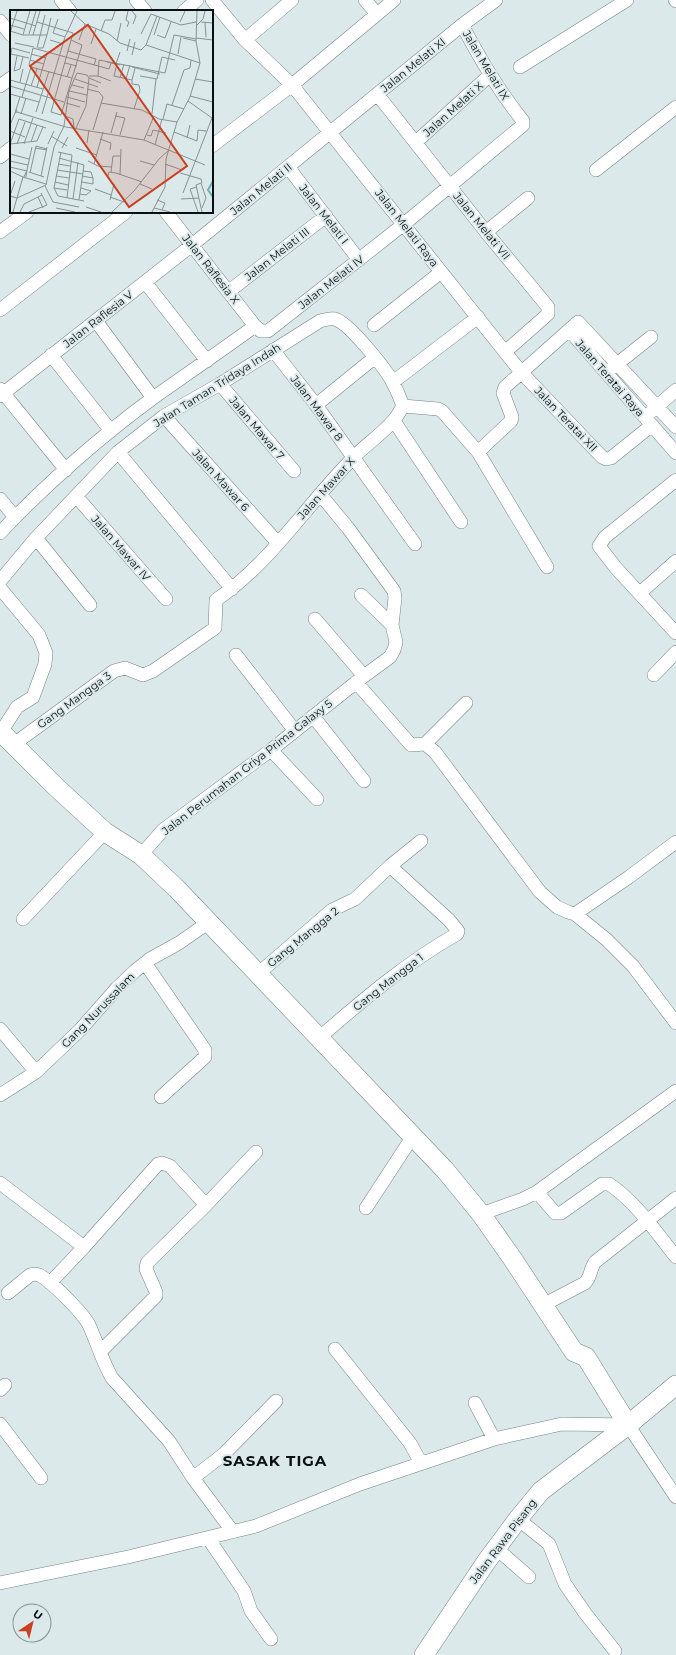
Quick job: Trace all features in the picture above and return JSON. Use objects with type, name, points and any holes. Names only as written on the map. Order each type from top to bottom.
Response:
[{"type":"street","points":[[61,0],[69,10]]},
{"type":"street","points":[[136,0],[144,10]]},
{"type":"street","points":[[185,10],[198,0]]},
{"type":"street","name":"Jalan Melati Raya","points":[[212,0],[245,40],[292,84],[521,372]]},
{"type":"street","points":[[245,40],[290,0]]},
{"type":"street","points":[[365,0],[377,14]]},
{"type":"street","points":[[213,145],[292,84],[394,0]]},
{"type":"street","name":"Jalan Melati XI","points":[[331,132],[462,25],[496,0]]},
{"type":"street","points":[[520,67],[627,0]]},
{"type":"street","points":[[0,22],[10,34]]},
{"type":"street","name":"Jalan Melati IX","points":[[449,185],[523,125],[523,121],[504,98],[462,25]]},
{"type":"street","name":"Jalan Melati X","points":[[416,142],[490,75]]},
{"type":"street","points":[[0,86],[10,79]]},
{"type":"street","name":"Jalan Melati VII","points":[[377,94],[549,309],[546,316],[505,352]]},
{"type":"street","points":[[596,170],[676,107]]},
{"type":"street","name":"Jalan Melati II","points":[[192,245],[331,132]]},
{"type":"street","points":[[0,157],[10,149]]},
{"type":"street","name":"Jalan Melati I","points":[[288,167],[359,260]]},
{"type":"street","name":"Jalan Melati IV","points":[[256,326],[261,331],[268,331],[404,224],[449,185]]},
{"type":"street","points":[[486,232],[528,198]]},
{"type":"street","points":[[0,232],[25,213]]},
{"type":"street","points":[[0,310],[125,213]]},
{"type":"street","name":"Jalan Raflesia X","points":[[167,213],[256,326]]},
{"type":"street","name":"Jalan Melati III","points":[[228,292],[326,216]]},
{"type":"street","name":"Jalan Raflesia V","points":[[1,392],[192,245]]},
{"type":"street","points":[[374,325],[440,272]]},
{"type":"street","points":[[145,282],[207,361]]},
{"type":"street","points":[[478,317],[393,382],[404,406],[438,409],[442,411],[478,452],[547,567]]},
{"type":"street","name":"Jalan Taman Tridaya Indah","points":[[0,581],[36,538],[118,452],[164,416],[220,384],[320,322],[329,318],[336,319],[345,324],[358,337],[393,382]]},
{"type":"street","points":[[96,320],[153,398]]},
{"type":"street","name":"Jalan Teratai Raya","points":[[676,427],[618,363],[578,322],[569,330],[676,453]]},
{"type":"street","points":[[0,533],[15,517],[66,470],[111,431],[153,398],[256,326]]},
{"type":"street","points":[[478,452],[511,421],[512,417],[503,393],[505,387],[569,330]]},
{"type":"street","points":[[606,373],[651,337]]},
{"type":"street","name":"Jalan Mawar 8","points":[[273,350],[316,405],[414,544]]},
{"type":"street","points":[[51,355],[111,431]]},
{"type":"street","points":[[316,405],[374,358]]},
{"type":"street","name":"Jalan Teratai XII","points":[[521,372],[602,457],[606,459],[611,458],[648,421]]},
{"type":"street","name":"Jalan Mawar 7","points":[[220,384],[294,471]]},
{"type":"street","points":[[648,421],[657,406],[676,390]]},
{"type":"street","points":[[1,392],[66,470]]},
{"type":"street","name":"Jalan Mawar X","points":[[216,600],[232,589],[278,543],[353,457],[394,421],[404,406]]},
{"type":"street","name":"Jalan Mawar 6","points":[[164,416],[278,543]]},
{"type":"street","points":[[394,421],[461,522]]},
{"type":"street","points":[[118,452],[232,589]]},
{"type":"street","points":[[676,480],[605,537],[599,546],[600,549],[676,633]]},
{"type":"street","name":"Jalan Perumahan Griya Prima Galaxy 5","points":[[141,855],[163,830],[271,750],[390,657],[396,642],[392,625],[395,598],[394,591],[348,528],[320,494]]},
{"type":"street","name":"Jalan Mawar IV","points":[[76,496],[166,599]]},
{"type":"street","points":[[0,499],[15,517]]},
{"type":"street","points":[[36,538],[90,606]]},
{"type":"street","points":[[640,593],[676,561]]},
{"type":"street","points":[[0,588],[39,634],[46,653],[45,664],[33,697],[17,708],[5,736],[56,787],[105,832],[141,855],[177,889],[259,973],[444,1170],[481,1214],[574,1352],[586,1357],[628,1425],[676,1497]]},
{"type":"street","points":[[361,595],[392,625]]},
{"type":"street","name":"Gang Mangga 3","points":[[5,736],[114,671],[125,668],[143,675],[153,671],[215,628],[216,600]]},
{"type":"street","points":[[315,620],[411,745],[425,744],[466,703]]},
{"type":"street","points":[[654,675],[676,652]]},
{"type":"street","points":[[236,655],[295,731]]},
{"type":"street","points":[[313,716],[364,781]]},
{"type":"street","points":[[425,744],[435,752],[540,892],[557,907],[575,914],[606,940],[633,966],[676,1023]]},
{"type":"street","points":[[271,750],[317,799]]},
{"type":"street","points":[[23,919],[105,832]]},
{"type":"street","name":"Gang Mangga 2","points":[[259,973],[332,910],[355,899],[390,866],[421,841]]},
{"type":"street","points":[[575,914],[629,877],[676,842]]},
{"type":"street","name":"Gang Mangga 1","points":[[320,1038],[385,982],[457,934],[458,931],[449,920],[390,866]]},
{"type":"street","name":"Gang Nurussalam","points":[[5,1092],[36,1072],[80,1030],[117,988],[145,963],[209,922]]},
{"type":"street","points":[[145,963],[205,1050],[205,1057],[161,1097]]},
{"type":"street","points":[[0,1029],[36,1072]]},
{"type":"street","points":[[481,1214],[523,1199],[537,1192],[676,1091]]},
{"type":"street","points":[[366,1208],[413,1136]]},
{"type":"street","points":[[100,1352],[156,1296],[156,1292],[146,1269],[147,1263],[206,1205],[256,1152]]},
{"type":"street","points":[[50,1283],[158,1164],[162,1163],[170,1166],[206,1205]]},
{"type":"street","points":[[0,1183],[84,1247]]},
{"type":"street","points":[[537,1192],[555,1213],[562,1213],[602,1184],[609,1184],[647,1220],[676,1257]]},
{"type":"street","points":[[543,1305],[585,1283],[595,1262],[676,1198]]},
{"type":"street","points":[[8,1293],[30,1275],[34,1274],[50,1283],[86,1319],[112,1378],[169,1441],[193,1478],[233,1532]]},
{"type":"street","points":[[335,1349],[410,1443],[421,1463]]},
{"type":"street","name":"Jalan Rawa Pisang","points":[[424,1655],[518,1519],[541,1491],[628,1425],[676,1385]]},
{"type":"street","points":[[193,1478],[224,1454],[276,1401]]},
{"type":"street","points":[[475,1402],[494,1439]]},
{"type":"street","points":[[0,1424],[41,1478]]},
{"type":"street","points":[[0,1583],[128,1558],[256,1526],[360,1484],[494,1439],[562,1424],[628,1425]]},
{"type":"street","points":[[518,1519],[549,1544],[565,1584],[585,1614],[615,1651]]},
{"type":"street","points":[[208,1538],[244,1591],[250,1611],[271,1639]]},
{"type":"street","points":[[497,1549],[529,1577]]},
{"type":"district","name":"SASAK TIGA","points":[[275,1460]]}]
